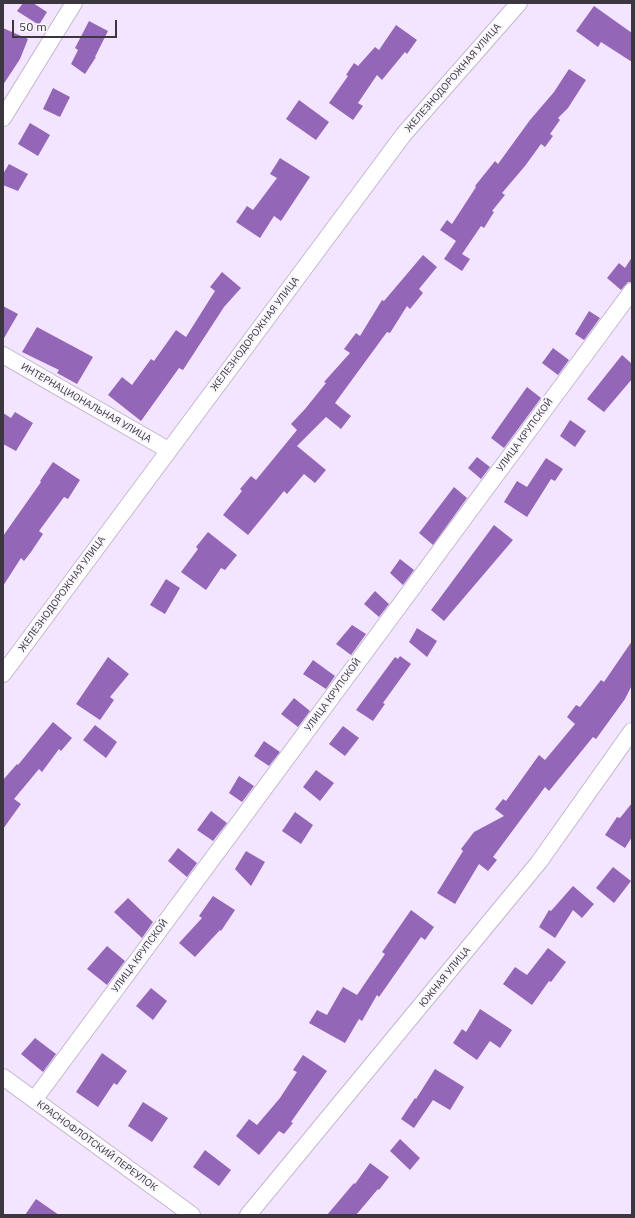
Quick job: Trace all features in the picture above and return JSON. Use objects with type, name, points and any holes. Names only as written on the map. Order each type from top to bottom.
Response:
[{"type":"street","points":[[3,118],[74,3]]},
{"type":"street","name":"ЖЕЛЕЗНОДОРОЖНАЯ УЛИЦА","points":[[3,674],[404,134],[519,3]]},
{"type":"street","name":"УЛИЦА КРУПСКОЙ","points":[[34,1100],[632,291]]},
{"type":"street","name":"ИНТЕРНАЦИОНАЛЬНАЯ УЛИЦА","points":[[3,356],[168,450]]},
{"type":"street","name":"ЮЖНАЯ УЛИЦА","points":[[248,1215],[539,862],[632,731]]},
{"type":"street","name":"КРАСНОФЛОТСКИЙ ПЕРЕУЛОК","points":[[3,1076],[192,1215]]},
{"type":"building","points":[[23,3],[33,3],[47,12],[39,25],[17,11]]},
{"type":"building","points":[[594,6],[632,33],[632,62],[601,42],[598,47],[576,31]]},
{"type":"building","points":[[89,21],[108,31],[96,57],[85,74],[71,64],[78,50],[75,48]]},
{"type":"building","points":[[396,25],[417,40],[407,54],[405,52],[382,80],[377,75],[358,103],[363,106],[353,120],[329,103],[348,76],[346,75],[354,63],[358,66],[375,47],[379,50]]},
{"type":"building","points":[[3,28],[28,39],[20,59],[3,85]]},
{"type":"building","points":[[569,69],[586,80],[568,108],[558,118],[560,120],[550,134],[553,136],[545,147],[541,144],[502,193],[505,195],[492,211],[494,212],[484,228],[481,226],[462,254],[470,259],[462,271],[444,259],[456,241],[440,230],[447,220],[452,224],[476,187],[475,186],[495,161],[498,164],[530,120],[554,92]]},
{"type":"building","points":[[53,88],[70,97],[60,117],[43,109]]},
{"type":"building","points":[[299,100],[329,122],[316,140],[286,119]]},
{"type":"building","points":[[30,123],[50,135],[38,156],[18,144]]},
{"type":"building","points":[[280,158],[310,177],[281,221],[274,216],[260,238],[236,222],[247,206],[253,210],[277,178],[270,174]]},
{"type":"building","points":[[9,164],[28,174],[18,191],[3,185],[3,174]]},
{"type":"building","points":[[423,255],[437,267],[419,289],[423,293],[410,309],[407,306],[390,333],[387,332],[335,403],[351,416],[341,429],[326,417],[297,446],[326,470],[315,483],[304,474],[287,494],[284,491],[248,535],[223,515],[242,491],[240,489],[251,476],[256,480],[297,430],[291,424],[326,383],[324,382],[350,353],[344,349],[356,333],[360,336],[382,300],[384,301]]},
{"type":"building","points":[[632,257],[632,282],[628,282],[621,290],[607,278],[619,263],[625,268]]},
{"type":"building","points":[[222,272],[241,288],[224,307],[183,370],[179,368],[141,421],[108,395],[122,377],[132,385],[151,359],[154,361],[176,330],[186,337],[215,291],[210,287]]},
{"type":"building","points":[[3,306],[18,314],[3,340]]},
{"type":"building","points":[[589,311],[600,318],[584,340],[575,334]]},
{"type":"building","points":[[37,327],[93,357],[77,384],[57,373],[59,370],[22,352]]},
{"type":"building","points":[[553,348],[569,360],[558,375],[542,363]]},
{"type":"building","points":[[622,355],[632,364],[632,379],[604,412],[587,399]]},
{"type":"building","points":[[527,387],[541,398],[504,448],[491,438]]},
{"type":"building","points":[[15,412],[33,423],[16,451],[3,444],[3,413],[11,418]]},
{"type":"building","points":[[570,420],[586,431],[575,447],[560,436]]},
{"type":"building","points":[[477,457],[490,467],[481,479],[468,468]]},
{"type":"building","points":[[546,458],[563,469],[555,481],[551,479],[527,517],[504,502],[517,481],[527,487]]},
{"type":"building","points":[[53,462],[80,480],[68,499],[64,497],[39,531],[43,534],[24,561],[21,558],[3,586],[3,536],[41,482],[40,481]]},
{"type":"building","points":[[454,487],[467,498],[433,545],[419,533]]},
{"type":"building","points":[[494,525],[513,540],[444,621],[431,610]]},
{"type":"building","points":[[208,532],[237,555],[225,570],[221,568],[206,590],[181,572],[198,549],[196,547]]},
{"type":"building","points":[[400,559],[414,570],[403,585],[390,573]]},
{"type":"building","points":[[166,579],[180,588],[165,614],[150,605]]},
{"type":"building","points":[[375,591],[389,604],[379,617],[364,604]]},
{"type":"building","points":[[352,625],[366,634],[351,655],[336,644]]},
{"type":"building","points":[[417,628],[437,641],[427,657],[409,642]]},
{"type":"building","points":[[632,641],[632,685],[625,699],[596,739],[593,737],[549,791],[545,787],[493,857],[497,860],[488,871],[479,864],[455,904],[437,893],[463,851],[461,849],[474,832],[504,816],[495,809],[503,799],[506,801],[539,755],[545,760],[575,724],[567,717],[576,705],[580,707],[601,680],[604,682]]},
{"type":"building","points":[[400,656],[411,664],[383,703],[385,704],[373,721],[356,710],[395,657],[398,659]]},
{"type":"building","points":[[108,657],[129,674],[110,697],[114,700],[100,720],[76,704]]},
{"type":"building","points":[[313,660],[335,676],[326,689],[303,674]]},
{"type":"building","points":[[294,698],[310,711],[298,727],[281,714]]},
{"type":"building","points":[[53,722],[72,738],[61,751],[59,749],[42,772],[39,769],[14,799],[21,804],[3,829],[3,780],[17,764],[18,765]]},
{"type":"building","points":[[95,725],[117,742],[106,758],[83,740]]},
{"type":"building","points":[[343,726],[359,738],[345,756],[329,744]]},
{"type":"building","points":[[264,741],[280,752],[269,766],[254,756]]},
{"type":"building","points":[[316,770],[334,783],[320,801],[303,787]]},
{"type":"building","points":[[239,776],[254,786],[242,802],[229,793]]},
{"type":"building","points":[[632,803],[632,837],[625,848],[605,835],[617,817],[620,818]]},
{"type":"building","points":[[211,811],[227,823],[213,841],[197,830]]},
{"type":"building","points":[[295,812],[313,825],[301,844],[282,831]]},
{"type":"building","points":[[178,848],[197,863],[187,877],[168,861]]},
{"type":"building","points":[[246,851],[265,862],[251,886],[235,869]]},
{"type":"building","points":[[613,867],[631,881],[614,903],[596,888]]},
{"type":"building","points":[[573,886],[594,904],[582,918],[573,910],[555,938],[539,927],[549,910],[551,911]]},
{"type":"building","points":[[213,896],[235,910],[221,931],[220,930],[195,957],[179,943],[202,918],[199,916]]},
{"type":"building","points":[[128,898],[153,922],[142,938],[114,912]]},
{"type":"building","points":[[411,910],[434,927],[425,940],[421,937],[379,997],[377,995],[362,1021],[359,1019],[345,1043],[309,1023],[317,1010],[327,1015],[343,987],[357,995],[385,954],[382,952]]},
{"type":"building","points":[[107,946],[125,961],[107,985],[87,969]]},
{"type":"building","points":[[548,948],[566,962],[551,982],[549,981],[532,1005],[503,984],[515,967],[527,975]]},
{"type":"building","points":[[151,988],[167,1001],[153,1020],[136,1006]]},
{"type":"building","points":[[480,1009],[512,1030],[500,1048],[490,1041],[477,1060],[453,1043],[462,1029],[466,1032]]},
{"type":"building","points":[[35,1038],[56,1054],[43,1072],[21,1054]]},
{"type":"building","points":[[102,1053],[127,1071],[117,1085],[114,1083],[98,1107],[76,1092]]},
{"type":"building","points":[[303,1055],[327,1071],[291,1122],[293,1123],[284,1134],[279,1131],[259,1155],[236,1136],[249,1119],[257,1125],[280,1098],[297,1072],[293,1070]]},
{"type":"building","points":[[435,1069],[464,1087],[450,1110],[433,1100],[414,1128],[401,1119]]},
{"type":"building","points":[[143,1102],[168,1118],[152,1142],[128,1126]]},
{"type":"building","points":[[400,1139],[420,1158],[410,1170],[390,1151]]},
{"type":"building","points":[[205,1150],[231,1170],[219,1186],[193,1167]]},
{"type":"building","points":[[370,1163],[389,1177],[379,1190],[378,1189],[356,1215],[327,1215],[354,1183],[355,1184]]},
{"type":"building","points":[[36,1199],[59,1215],[25,1215]]}]
